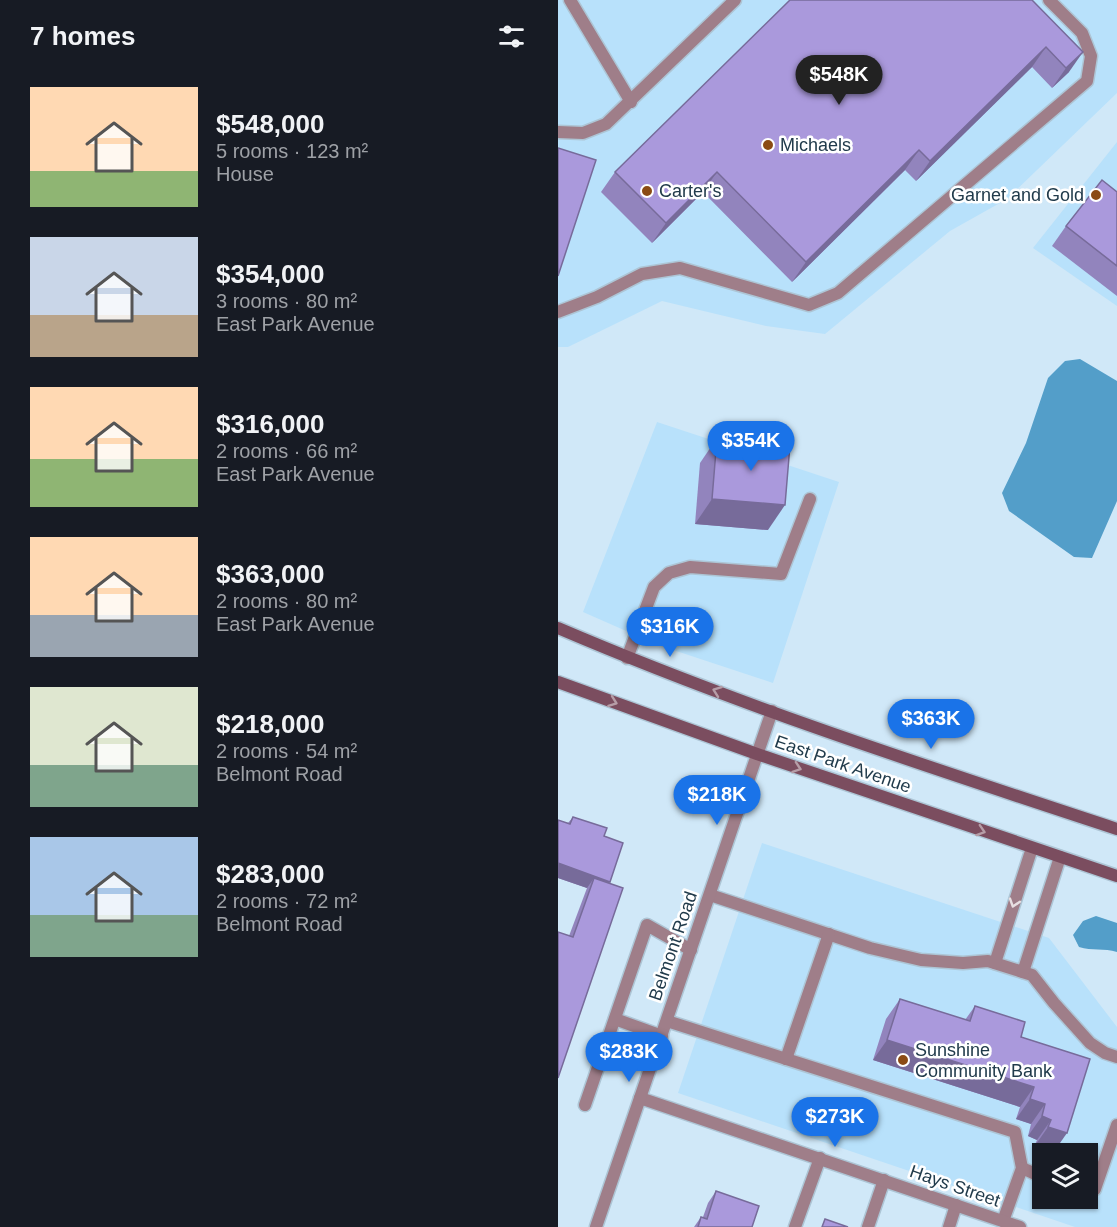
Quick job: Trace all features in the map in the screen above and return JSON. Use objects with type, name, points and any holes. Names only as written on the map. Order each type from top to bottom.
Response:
[{"type":"main road","name":"East Park Avenue","points":[[558,628],[627,657],[772,711],[1117,829]]},
{"type":"main road","name":"East Park Avenue","points":[[558,682],[757,754],[1117,876]]},
{"type":"street","points":[[570,0],[631,102]]},
{"type":"street","points":[[558,132],[583,133],[606,124],[735,0]]},
{"type":"street","points":[[558,312],[597,297],[642,274],[681,268],[809,305],[838,293],[1087,81],[1091,56],[1082,33],[1049,0]]},
{"type":"street","points":[[627,657],[654,587],[669,573],[690,567],[781,574],[810,499]]},
{"type":"street","name":"Belmont Road","points":[[596,1227],[772,711]]},
{"type":"street","points":[[995,963],[1032,848]]},
{"type":"street","points":[[1023,972],[1060,857]]},
{"type":"street","points":[[710,894],[870,948],[921,960],[963,963],[988,961],[1032,975],[1090,1043],[1105,1053],[1117,1057]]},
{"type":"street","points":[[585,1105],[647,925],[691,950]]},
{"type":"street","points":[[786,1059],[829,934]]},
{"type":"street","points":[[615,1019],[662,1036]]},
{"type":"street","points":[[667,1021],[1015,1132],[1022,1168],[1003,1221]]},
{"type":"street","name":"Hays Street","points":[[640,1098],[1020,1227]]},
{"type":"street","points":[[1098,1180],[1117,1125]]},
{"type":"street","points":[[795,1227],[820,1158]]},
{"type":"street","points":[[1022,1168],[1032,1172]]},
{"type":"street","points":[[868,1227],[884,1180]]},
{"type":"street","points":[[949,1227],[956,1205]]},
{"type":"shaded area","points":[[558,0],[1117,0],[1117,93],[1007,199],[950,231],[825,334],[766,326],[662,301],[568,347],[558,347]]},
{"type":"shaded area","name":"Garnet and Gold","points":[[1117,142],[1117,306],[1033,248]]},
{"type":"shaded area","points":[[1080,359],[1117,381],[1117,501],[1092,558],[1074,557],[1009,511],[1002,493],[1026,443],[1048,378],[1065,361]]},
{"type":"shaded area","points":[[657,422],[839,482],[773,683],[658,645],[583,612]]},
{"type":"shaded area","name":"Sunshine Community Bank","points":[[762,843],[1049,938],[1117,1027],[1117,1227],[1075,1227],[678,1093]]},
{"type":"shaded area","points":[[1096,916],[1117,923],[1117,952],[1079,947],[1073,935],[1083,921]]},
{"type":"building","points":[[790,0],[1032,0],[1083,52],[1066,68],[1046,47],[930,161],[919,150],[806,262],[717,172],[666,223],[615,172]]},
{"type":"building","points":[[558,148],[596,160],[558,276]]},
{"type":"building","points":[[1102,180],[1117,192],[1117,266],[1066,226]]},
{"type":"building","points":[[717,438],[790,445],[785,505],[712,499]]},
{"type":"building","points":[[573,817],[607,828],[604,836],[623,843],[610,882],[558,863],[558,820],[570,824]]},
{"type":"building","points":[[594,878],[623,888],[558,1078],[558,932],[573,937]]},
{"type":"building","points":[[900,999],[970,1021],[975,1006],[1025,1022],[1021,1037],[1090,1059],[1067,1133],[1048,1127],[1051,1120],[1042,1116],[1045,1104],[1030,1099],[1034,1087],[887,1040]]},
{"type":"building","points":[[716,1191],[759,1206],[752,1227],[698,1227],[701,1217],[707,1219]]},
{"type":"building","points":[[825,1219],[848,1227],[822,1227]]},
{"type":"place","name":"Michaels","points":[[768,145]]},
{"type":"place","name":"Carter's","points":[[647,191]]},
{"type":"place","name":"Garnet and Gold","points":[[1096,195]]},
{"type":"place","name":"Sunshine Community Bank","points":[[903,1060]]}]
